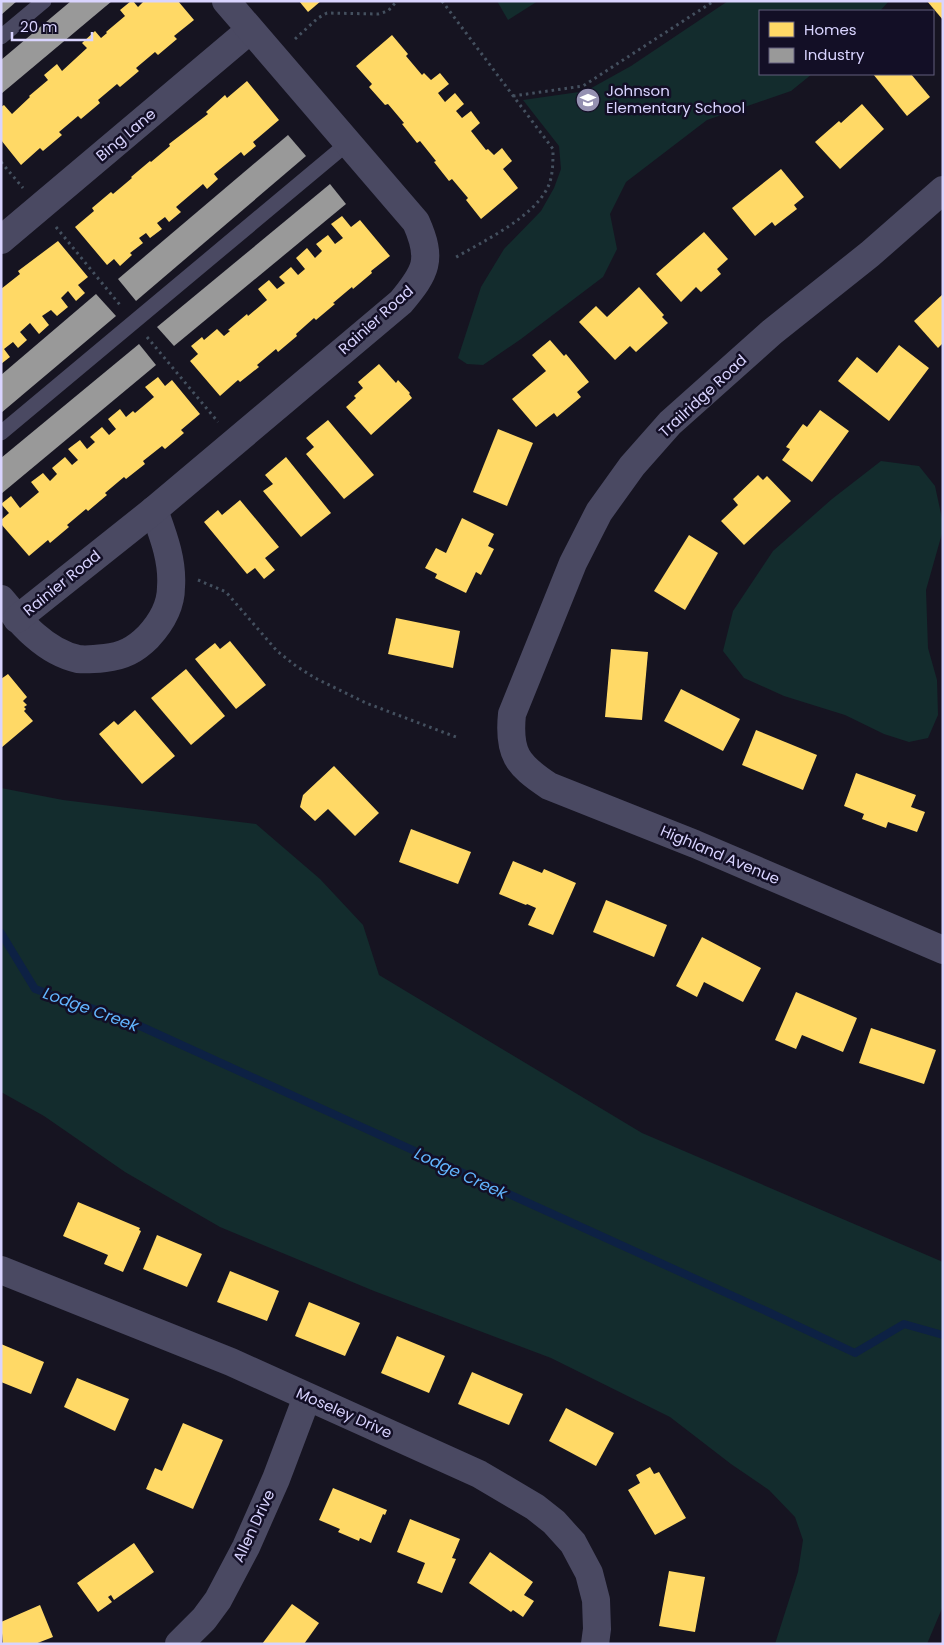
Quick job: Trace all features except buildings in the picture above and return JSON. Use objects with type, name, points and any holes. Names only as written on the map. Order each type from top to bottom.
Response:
[{"type":"street","name":"Rainier Road","points":[[154,510],[170,564],[172,588],[168,609],[156,628],[132,652],[115,657],[78,659],[48,646],[9,609],[154,510],[401,302],[423,274],[426,257],[424,240],[416,222],[226,1]]},
{"type":"street","name":"Bing Lane","points":[[1,240],[250,30]]},
{"type":"street","name":"Trailridge Road","points":[[511,744],[512,714],[573,563],[600,512],[632,466],[677,416],[772,332],[870,254],[943,190]]},
{"type":"street","name":"Highland Avenue","points":[[511,744],[517,757],[529,773],[549,786],[695,844],[943,950]]},
{"type":"street","name":"Moseley Drive","points":[[1,1270],[231,1362],[308,1396],[479,1474],[535,1507],[554,1522],[573,1543],[589,1573],[596,1600],[597,1629],[594,1644]]},
{"type":"street","name":"Allen Drive","points":[[180,1644],[204,1619],[218,1600],[246,1547],[276,1479],[308,1396]]},
{"type":"lane","points":[[1,36],[44,1]]},
{"type":"lane","points":[[1,432],[348,143]]},
{"type":"path","points":[[293,41],[318,18],[327,13],[378,14],[388,11],[397,1]]},
{"type":"path","points":[[442,1],[553,149],[553,170],[548,186],[538,204],[523,217],[448,262]]},
{"type":"path","points":[[513,96],[583,86],[714,1]]},
{"type":"path","points":[[1,162],[28,195]]},
{"type":"path","points":[[196,579],[226,592],[277,651],[314,678],[366,703],[456,737]]},
{"type":"green space","points":[[497,1],[538,1],[508,20]]},
{"type":"green space","points":[[728,1],[889,1],[881,10],[759,10],[759,75],[811,75],[791,91],[707,120],[626,182],[610,214],[617,249],[603,277],[521,339],[483,365],[467,364],[458,358],[481,287],[504,249],[541,211],[554,188],[561,169],[559,146],[523,100],[586,91],[631,66]]},
{"type":"green space","points":[[881,461],[919,466],[935,486],[943,523],[943,530],[926,590],[928,648],[937,680],[938,715],[928,738],[909,742],[884,734],[845,715],[784,696],[744,678],[723,651],[733,611],[773,551],[832,499]]},
{"type":"green space","points":[[1,788],[63,800],[256,824],[320,879],[363,925],[379,975],[642,1133],[943,1262],[943,1606],[927,1644],[775,1644],[798,1572],[803,1540],[795,1517],[769,1490],[731,1464],[670,1417],[551,1358],[374,1291],[220,1227],[125,1172],[44,1116],[1,1092]]},
{"type":"waterway","name":"Lodge Creek","points":[[1,933],[35,989],[129,1021],[855,1353],[904,1324],[943,1335]]},
{"type":"place","name":"Johnson Elementary School","points":[[588,100]]}]
